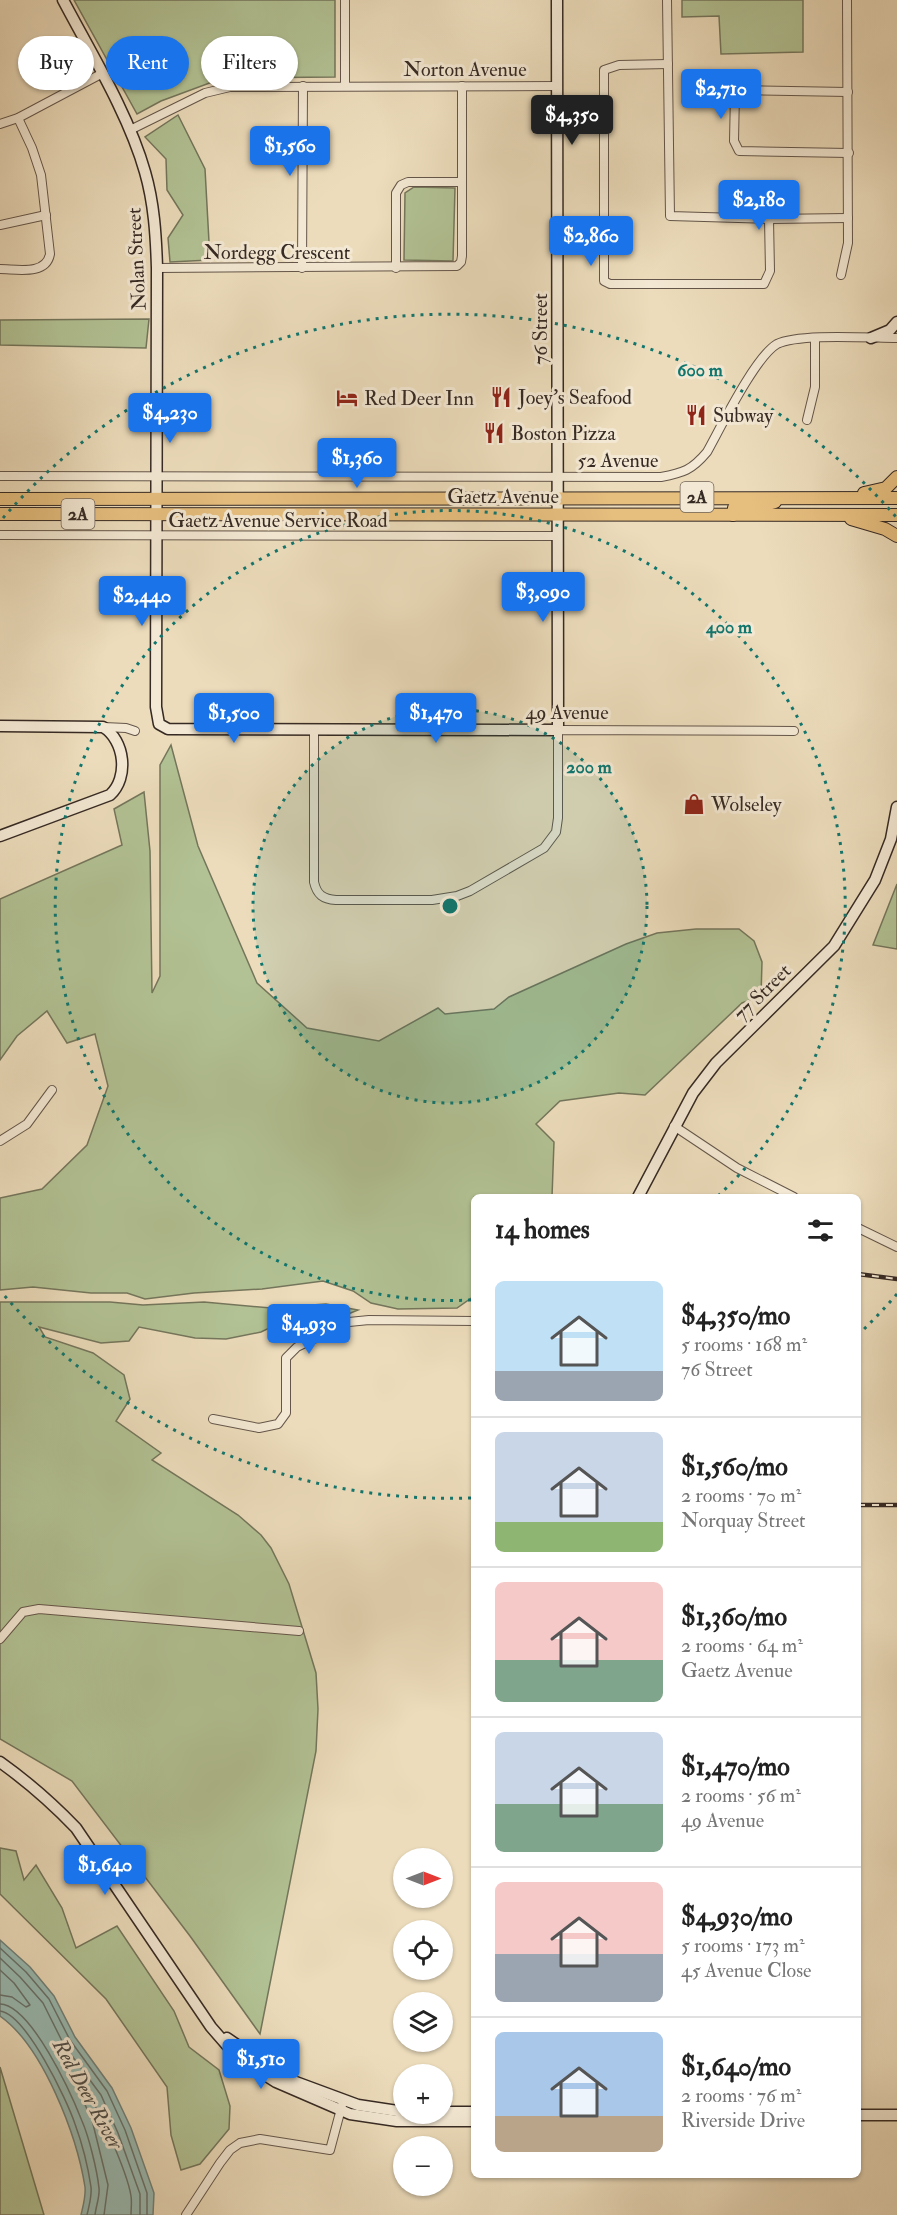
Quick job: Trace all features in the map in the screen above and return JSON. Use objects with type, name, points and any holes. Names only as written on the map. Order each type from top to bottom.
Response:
[{"type":"main road","points":[[837,498],[886,488],[897,477]]},
{"type":"main road","points":[[733,515],[736,507],[761,506],[791,497]]},
{"type":"main road","name":"Gaetz Avenue","points":[[0,499],[897,498]]},
{"type":"main road","name":"Gaetz Avenue","points":[[0,514],[897,515]]},
{"type":"main road","points":[[832,514],[885,529],[897,536]]},
{"type":"street","name":"Nolan Street","points":[[63,0],[130,130],[142,162],[152,204],[157,268],[156,707],[157,719],[161,726]]},
{"type":"street","points":[[345,0],[345,86]]},
{"type":"street","name":"76 Street","points":[[557,0],[558,730]]},
{"type":"street","points":[[668,0],[670,216],[769,219],[848,218]]},
{"type":"street","points":[[841,275],[848,243],[847,0]]},
{"type":"street","points":[[668,64],[619,65],[604,70],[604,281],[610,284],[764,284],[770,271],[769,219]]},
{"type":"street","points":[[0,124],[18,118],[101,74]]},
{"type":"street","points":[[302,268],[303,86]]},
{"type":"street","name":"Nordegg Crescent","points":[[157,268],[452,268],[461,262],[462,86]]},
{"type":"street","name":"Norton Avenue","points":[[130,130],[213,90],[238,87],[558,86]]},
{"type":"street","points":[[848,92],[741,90],[735,93],[734,141],[739,151],[849,153]]},
{"type":"street","points":[[0,269],[36,269],[47,263],[50,254],[42,181],[37,161],[18,118]]},
{"type":"street","points":[[396,268],[396,193],[398,187],[408,182],[462,182]]},
{"type":"street","points":[[0,225],[46,215]]},
{"type":"street","points":[[871,338],[890,330],[897,322]]},
{"type":"street","name":"52 Avenue","points":[[557,477],[661,477],[689,470],[707,452],[763,357],[776,345],[799,338],[897,338]]},
{"type":"street","points":[[807,420],[815,387],[815,338]]},
{"type":"street","points":[[0,476],[557,477]]},
{"type":"street","name":"Gaetz Avenue Service Road","points":[[0,535],[557,536]]},
{"type":"street","points":[[0,726],[103,727],[126,728],[135,731]]},
{"type":"street","name":"49 Avenue","points":[[161,726],[168,729],[794,731]]},
{"type":"street","points":[[0,836],[101,800],[113,793],[122,776],[122,764],[112,735],[103,727]]},
{"type":"street","points":[[315,730],[314,882],[321,897],[330,900],[432,900],[457,896],[470,891],[544,848],[557,827],[558,730]]},
{"type":"street","name":"77 Street","points":[[640,1194],[693,1093],[716,1063],[834,946],[875,880],[891,839],[897,807]]},
{"type":"street","points":[[0,1142],[27,1124],[52,1090]]},
{"type":"street","points":[[674,1126],[730,1164],[788,1194]]},
{"type":"street","points":[[861,1229],[897,1247]]},
{"type":"street","points":[[213,1419],[259,1428],[278,1424],[286,1413],[286,1358],[297,1347],[349,1322],[369,1320],[471,1321]]},
{"type":"street","points":[[0,1639],[23,1612],[39,1609],[299,1631]]},
{"type":"street","points":[[0,1762],[55,1805],[76,1828],[211,2027],[285,2078],[357,2115],[397,2121],[471,2121]]},
{"type":"street","points":[[341,2106],[393,2111]]},
{"type":"street","points":[[186,2215],[220,2163],[230,2150],[240,2143],[260,2139],[330,2150],[341,2106]]},
{"type":"street","points":[[453,2112],[471,2112]]},
{"type":"street","points":[[861,2115],[897,2115]]},
{"type":"green space","points":[[74,0],[335,0],[335,77],[298,77],[298,36],[201,36],[201,86],[161,101],[137,114],[124,90],[189,90],[189,36],[106,36],[106,58]]},
{"type":"green space","points":[[682,0],[803,0],[803,52],[721,54],[719,16],[682,17]]},
{"type":"green space","points":[[178,115],[205,169],[210,260],[170,262],[168,238],[183,215],[167,190],[166,159],[145,137]]},
{"type":"green space","points":[[414,187],[455,188],[453,261],[404,260],[405,193]]},
{"type":"green space","points":[[149,319],[146,348],[0,345],[0,320]]},
{"type":"green space","points":[[171,745],[198,846],[257,983],[307,1028],[379,1041],[438,1008],[445,1014],[494,1009],[509,997],[626,944],[657,933],[696,929],[739,929],[754,941],[762,962],[761,996],[742,1003],[645,1095],[619,1093],[560,1101],[536,1124],[554,1142],[552,1194],[471,1194],[471,1298],[457,1308],[398,1309],[371,1303],[353,1291],[323,1281],[262,1289],[194,1293],[145,1299],[127,1293],[91,1293],[33,1287],[0,1290],[0,1198],[42,1189],[87,1145],[108,1086],[95,1034],[67,1043],[47,1011],[17,1036],[0,1060],[0,899],[122,845],[114,809],[144,792],[150,851],[152,993],[160,976],[160,765]]},
{"type":"green space","points":[[897,884],[897,949],[873,945]]},
{"type":"green space","points":[[0,1302],[110,1302],[143,1305],[204,1302],[271,1308],[326,1304],[358,1310],[336,1319],[320,1317],[286,1320],[261,1332],[226,1339],[195,1338],[139,1327],[129,1341],[101,1343],[39,1327],[45,1337],[93,1353],[124,1375],[130,1399],[116,1421],[161,1453],[152,1460],[238,1515],[261,1535],[271,1548],[289,1584],[316,1673],[318,1709],[316,1751],[260,2034],[190,1936],[72,1781],[0,1739]]},
{"type":"green space","points":[[0,1848],[16,1851],[24,1880],[36,1865],[62,1908],[76,1948],[117,1926],[174,2011],[189,2047],[219,2070],[230,2106],[229,2129],[200,2164],[181,2170],[171,2135],[167,2087],[106,1999],[0,1894]]},
{"type":"green space","points":[[0,2067],[44,2215],[0,2215]]},
{"type":"water","name":"Red Deer River","points":[[0,1940],[30,1967],[54,1996],[75,2037],[112,2088],[131,2128],[154,2193],[153,2215],[81,2215],[85,2187],[66,2118],[44,2070],[30,2048],[16,2030],[0,2016]]},
{"type":"railway","points":[[861,1274],[897,1279]]},
{"type":"railway","points":[[861,1505],[897,1505]]},
{"type":"place","name":"Joey's Seafood","points":[[501,397]]},
{"type":"place","name":"Red Deer Inn","points":[[347,398]]},
{"type":"place","name":"Subway","points":[[696,415]]},
{"type":"place","name":"Boston Pizza","points":[[494,433]]},
{"type":"place","name":"Wolseley","points":[[694,804]]}]
